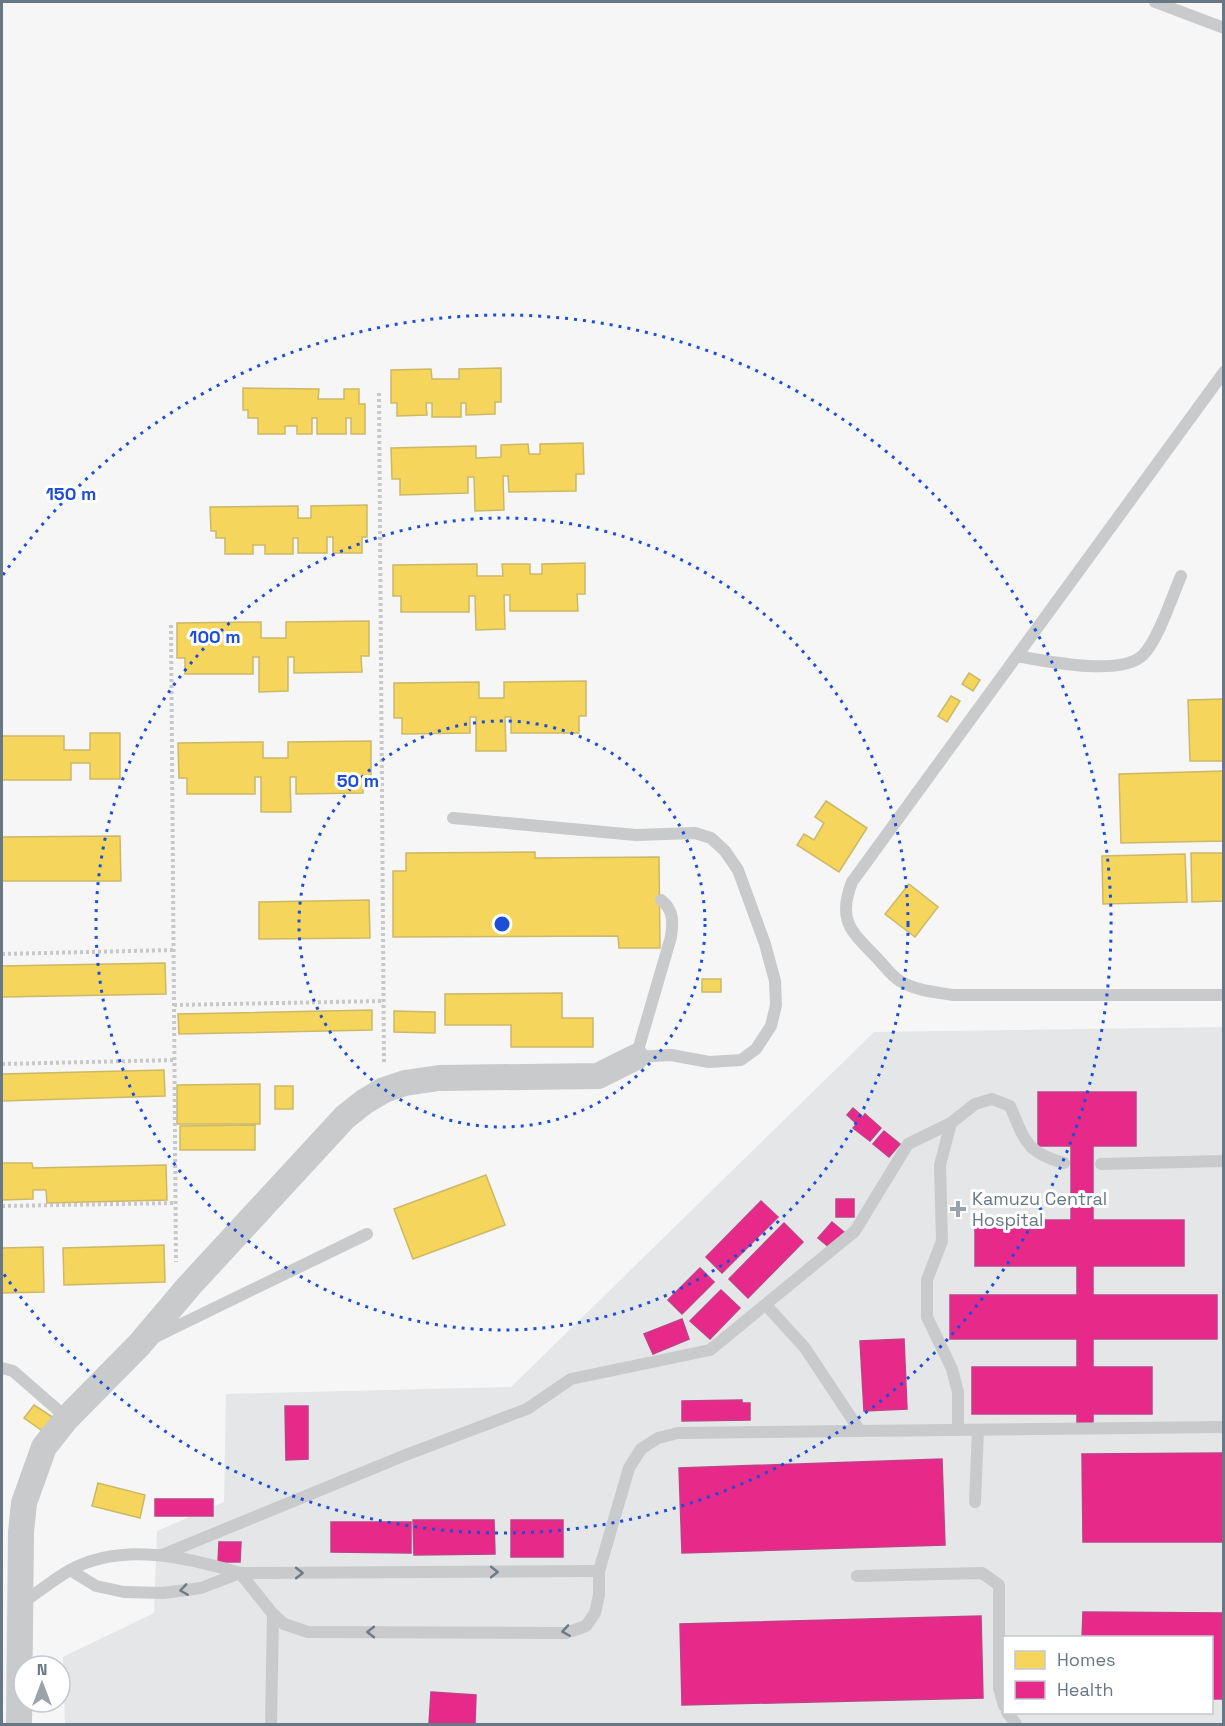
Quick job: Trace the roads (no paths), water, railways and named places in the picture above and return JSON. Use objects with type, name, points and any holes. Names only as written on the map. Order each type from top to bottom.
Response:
[{"type":"street","points":[[19,1725],[21,1532],[24,1503],[44,1447],[67,1418],[139,1345],[345,1117],[384,1090],[405,1083],[439,1078],[598,1076],[636,1057]]},
{"type":"lane","points":[[1155,2],[1224,28]]},
{"type":"lane","points":[[1224,372],[852,882],[846,899],[846,917],[850,929],[899,981],[924,991],[953,995],[1224,995]]},
{"type":"lane","points":[[1017,656],[1074,666],[1126,665],[1142,656],[1153,641],[1181,576]]},
{"type":"lane","points":[[453,818],[636,835],[695,833],[711,838],[725,851],[738,870],[765,944],[775,981],[776,1005],[771,1026],[756,1048],[741,1060],[709,1062],[671,1055],[636,1057],[671,937],[672,913],[668,905],[661,900]]},
{"type":"lane","points":[[162,1555],[403,1456],[527,1410],[571,1378],[711,1350],[855,1231],[908,1144],[951,1123],[975,1104],[992,1099],[1010,1106],[1026,1142],[1042,1157],[1064,1164]]},
{"type":"lane","points":[[951,1123],[940,1165],[942,1241],[927,1280],[927,1317],[952,1369],[958,1392],[958,1430]]},
{"type":"lane","points":[[1101,1164],[1224,1161]]},
{"type":"lane","points":[[139,1345],[367,1234]]},
{"type":"lane","points":[[766,1305],[805,1348],[860,1431]]},
{"type":"lane","points":[[2,1368],[13,1371],[67,1418]]},
{"type":"lane","points":[[240,1573],[284,1624],[309,1632],[566,1633],[586,1626],[595,1613],[599,1595],[599,1571],[628,1468],[641,1449],[658,1438],[678,1433],[1224,1427]]},
{"type":"lane","points":[[975,1502],[978,1430]]},
{"type":"lane","points":[[19,1605],[70,1570],[94,1560],[123,1555],[162,1555],[197,1560],[240,1573],[599,1571]]},
{"type":"lane","points":[[70,1570],[96,1586],[124,1592],[163,1593],[201,1588],[240,1573]]},
{"type":"lane","points":[[857,1576],[982,1573],[999,1586],[999,1688],[1003,1700]]},
{"type":"lane","points":[[271,1725],[273,1614]]},
{"type":"place","name":"Kamuzu Central Hospital","points":[[958,1209]]}]
